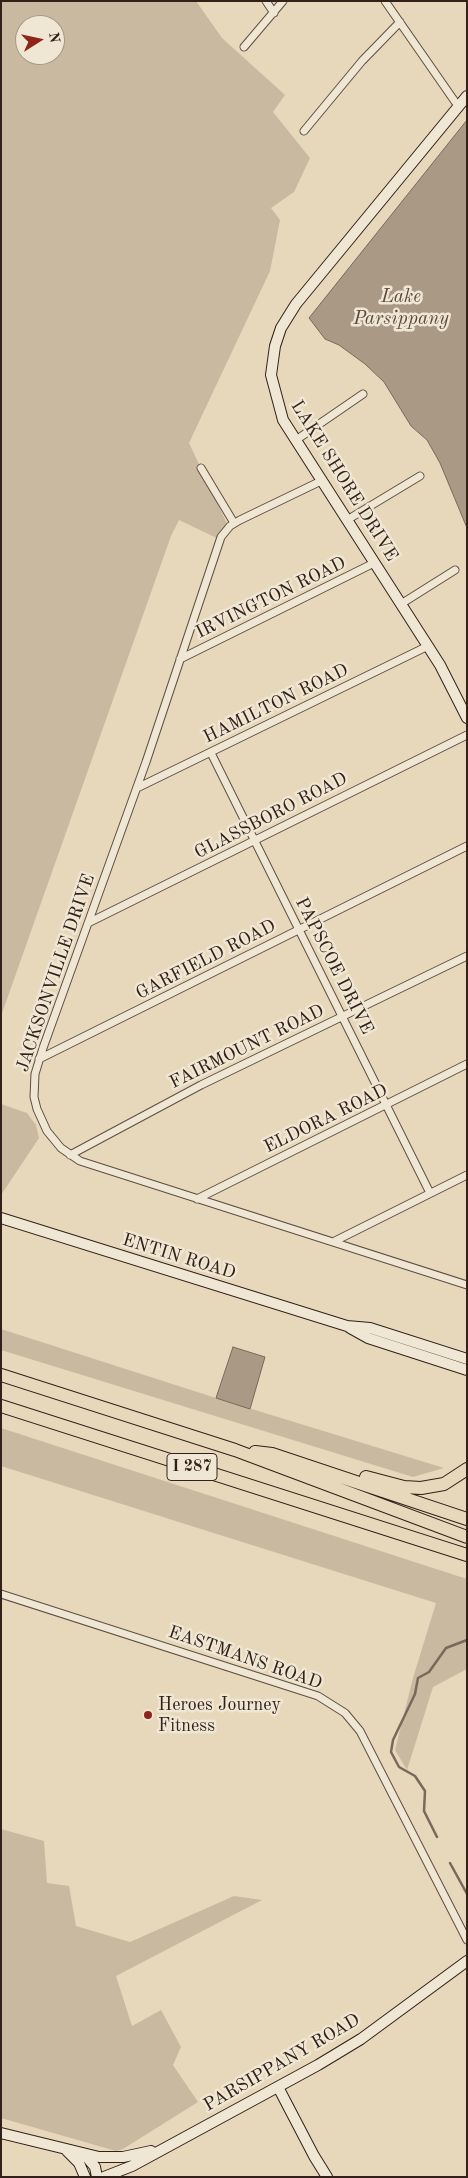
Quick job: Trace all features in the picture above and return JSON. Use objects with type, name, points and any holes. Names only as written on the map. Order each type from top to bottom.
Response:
[{"type":"highway","name":"I 287","points":[[1,1375],[236,1450],[272,1454],[467,1520]]},
{"type":"highway","name":"I 287","points":[[1,1406],[467,1555]]},
{"type":"highway","points":[[236,1450],[467,1537]]},
{"type":"highway","points":[[338,1477],[360,1476],[387,1483],[421,1488],[444,1484],[467,1469]]},
{"type":"street","points":[[266,1],[274,12]]},
{"type":"street","points":[[244,47],[283,1]]},
{"type":"street","points":[[385,1],[458,106]]},
{"type":"street","points":[[304,131],[362,61],[400,22]]},
{"type":"street","name":"LAKE SHORE DRIVE","points":[[467,96],[282,324],[272,363],[273,386],[283,420],[428,646],[467,718]]},
{"type":"street","points":[[296,440],[363,394]]},
{"type":"street","points":[[201,468],[234,523]]},
{"type":"street","points":[[347,520],[420,476]]},
{"type":"street","name":"JACKSONVILLE DRIVE","points":[[321,481],[234,523],[221,537],[136,788],[40,1058],[34,1085],[37,1109],[50,1135],[70,1155],[90,1166],[334,1241],[467,1285]]},
{"type":"street","name":"IRVINGTON ROAD","points":[[180,659],[374,563]]},
{"type":"street","points":[[400,604],[455,570]]},
{"type":"street","name":"HAMILTON ROAD","points":[[136,788],[428,646]]},
{"type":"street","name":"GLASSBORO ROAD","points":[[88,923],[467,734]]},
{"type":"street","name":"PAPSCOE DRIVE","points":[[211,753],[430,1193]]},
{"type":"street","name":"GARFIELD ROAD","points":[[40,1058],[467,846]]},
{"type":"street","name":"FAIRMOUNT ROAD","points":[[70,1155],[201,1085],[343,1018],[467,956]]},
{"type":"street","name":"ELDORA ROAD","points":[[197,1199],[467,1064]]},
{"type":"street","points":[[334,1241],[467,1175]]},
{"type":"street","name":"ENTIN ROAD","points":[[1,1218],[347,1326],[370,1328],[467,1359]]},
{"type":"street","name":"ENTIN ROAD","points":[[347,1326],[368,1338],[467,1370]]},
{"type":"street","name":"EASTMANS ROAD","points":[[1,1594],[318,1696],[345,1713],[360,1731],[467,1940]]},
{"type":"street","name":"PARSIPPANY ROAD","points":[[104,2177],[132,2166],[278,2087],[361,2039],[467,1961]]},
{"type":"street","points":[[278,2087],[327,2177]]},
{"type":"street","points":[[1,2133],[85,2155],[123,2157],[168,2146]]},
{"type":"street","points":[[67,2151],[78,2163],[85,2177]]},
{"type":"street","points":[[85,2155],[95,2167],[97,2177]]},
{"type":"shaded area","points":[[1,1],[196,1],[222,38],[285,95],[273,112],[310,158],[294,192],[271,208],[280,220],[270,271],[189,443],[228,526],[221,540],[179,520],[171,536],[1,1016]]},
{"type":"shaded area","points":[[1,1104],[27,1113],[36,1125],[39,1138],[1,1195]]},
{"type":"shaded area","points":[[1,1329],[444,1468],[413,1477],[1,1350]]},
{"type":"shaded area","points":[[1,1428],[467,1579],[467,1669],[433,1687],[407,1770],[395,1750],[413,1678],[436,1603],[1,1466]]},
{"type":"shaded area","points":[[1,1829],[44,1841],[47,1883],[69,1886],[76,1926],[130,1942],[234,1896],[262,1900],[116,1976],[132,2026],[161,2010],[181,2047],[173,2065],[198,2102],[123,2149],[116,2151],[1,2118]]},
{"type":"water","name":"Lake Parsippany","points":[[467,120],[467,528],[440,463],[427,440],[411,426],[384,382],[365,364],[339,345],[325,339],[309,318]]},
{"type":"water","points":[[233,1347],[265,1357],[250,1409],[216,1398]]},
{"type":"waterway","points":[[437,1837],[424,1811],[425,1791],[415,1776],[399,1767],[391,1752],[393,1740],[415,1694],[418,1678],[429,1672],[446,1648],[467,1640]]},
{"type":"waterway","points":[[450,1863],[467,1894]]},
{"type":"place","name":"Heroes Journey Fitness","points":[[148,1715]]}]
